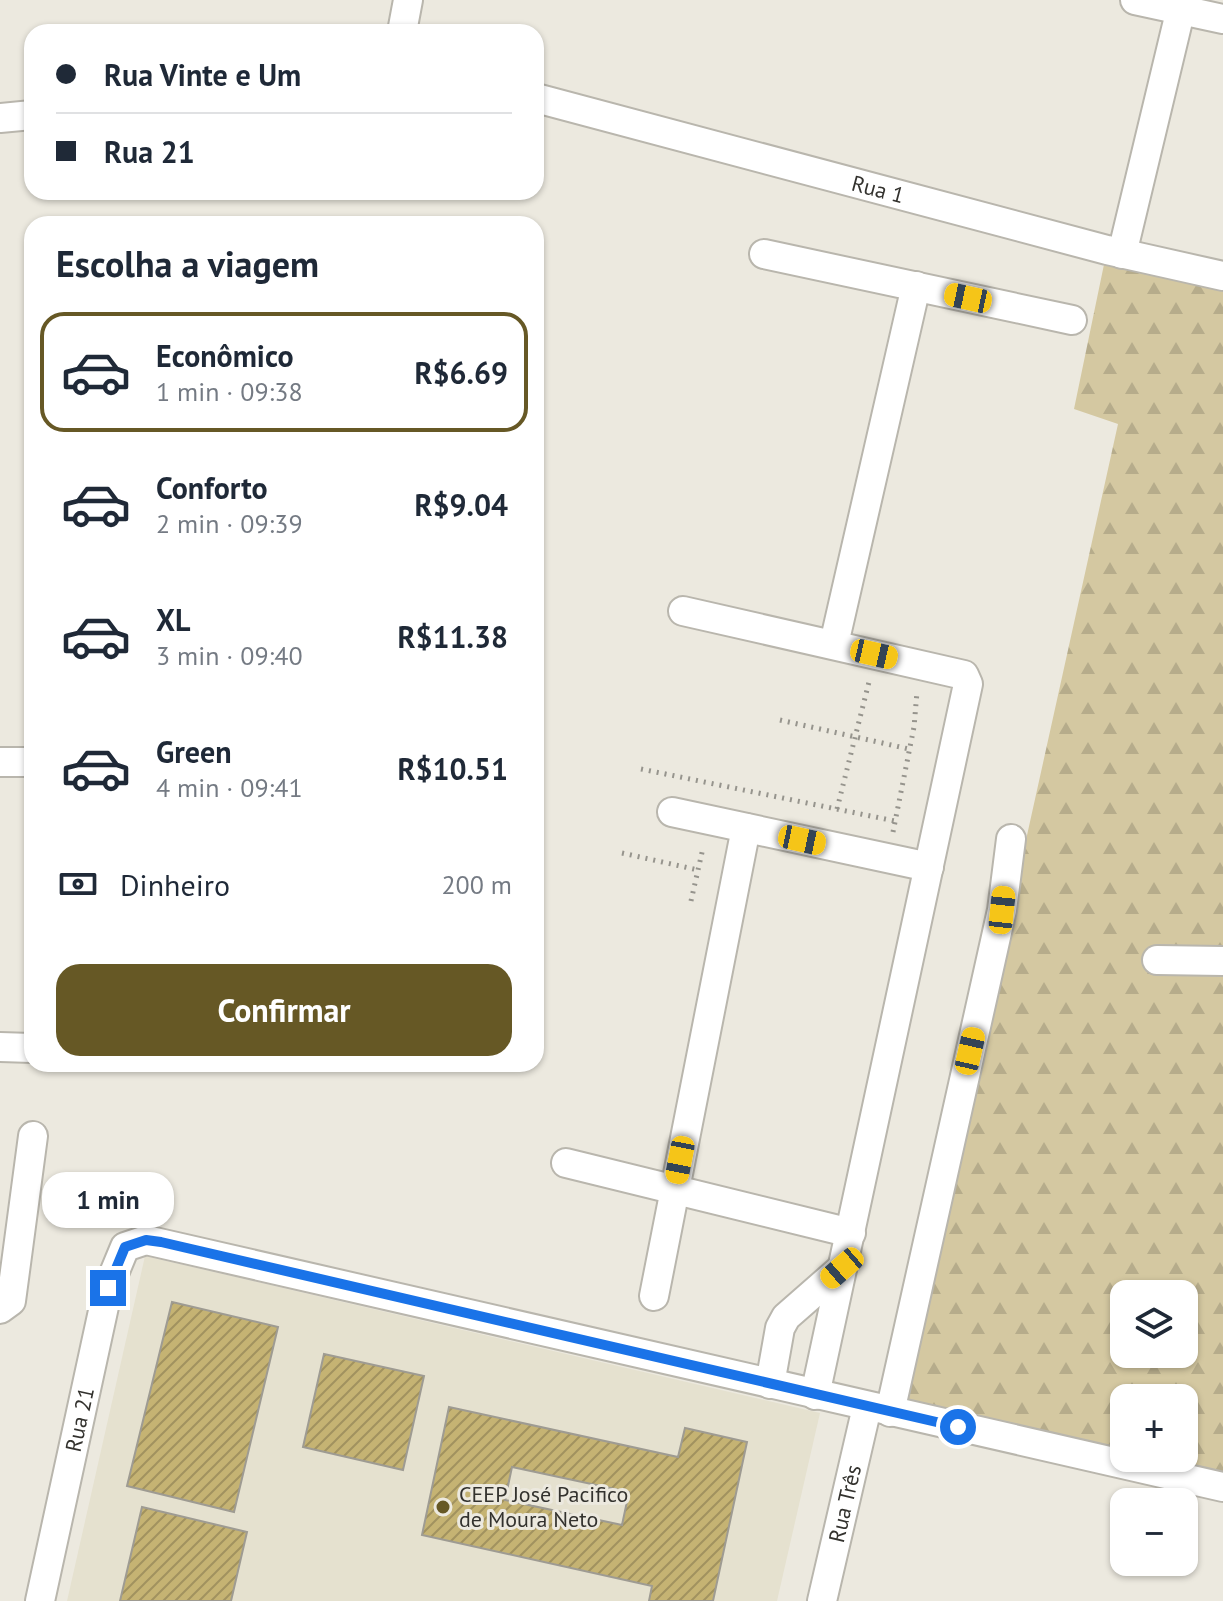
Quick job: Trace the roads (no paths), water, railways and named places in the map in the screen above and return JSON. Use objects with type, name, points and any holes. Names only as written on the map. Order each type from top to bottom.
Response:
[{"type":"street","points":[[404,24],[408,0]]},
{"type":"street","points":[[1135,0],[1182,5],[1223,19]]},
{"type":"street","points":[[1122,254],[1182,5]]},
{"type":"street","name":"Rua 1","points":[[544,100],[1122,254],[1223,276]]},
{"type":"street","points":[[0,118],[24,116]]},
{"type":"street","points":[[764,254],[1072,320]]},
{"type":"street","points":[[834,644],[916,286]]},
{"type":"street","points":[[683,611],[964,675],[968,684],[815,1395]]},
{"type":"street","points":[[0,762],[24,762]]},
{"type":"street","points":[[672,812],[929,867]]},
{"type":"street","points":[[654,1296],[746,828]]},
{"type":"street","name":"Rua Três","points":[[822,1601],[878,1409],[1002,910],[1011,839]]},
{"type":"street","points":[[1157,960],[1223,961]]},
{"type":"street","points":[[0,1047],[24,1048]]},
{"type":"street","points":[[0,1309],[11,1301],[33,1136]]},
{"type":"street","points":[[566,1163],[851,1233]]},
{"type":"street","name":"Rua 21","points":[[40,1601],[108,1288],[115,1264],[131,1243],[161,1242],[770,1384]]},
{"type":"street","points":[[842,1268],[786,1317],[780,1328],[770,1384],[1223,1487]]},
{"type":"place","name":"CEEP José Pacifico de Moura Neto","points":[[443,1507]]}]
